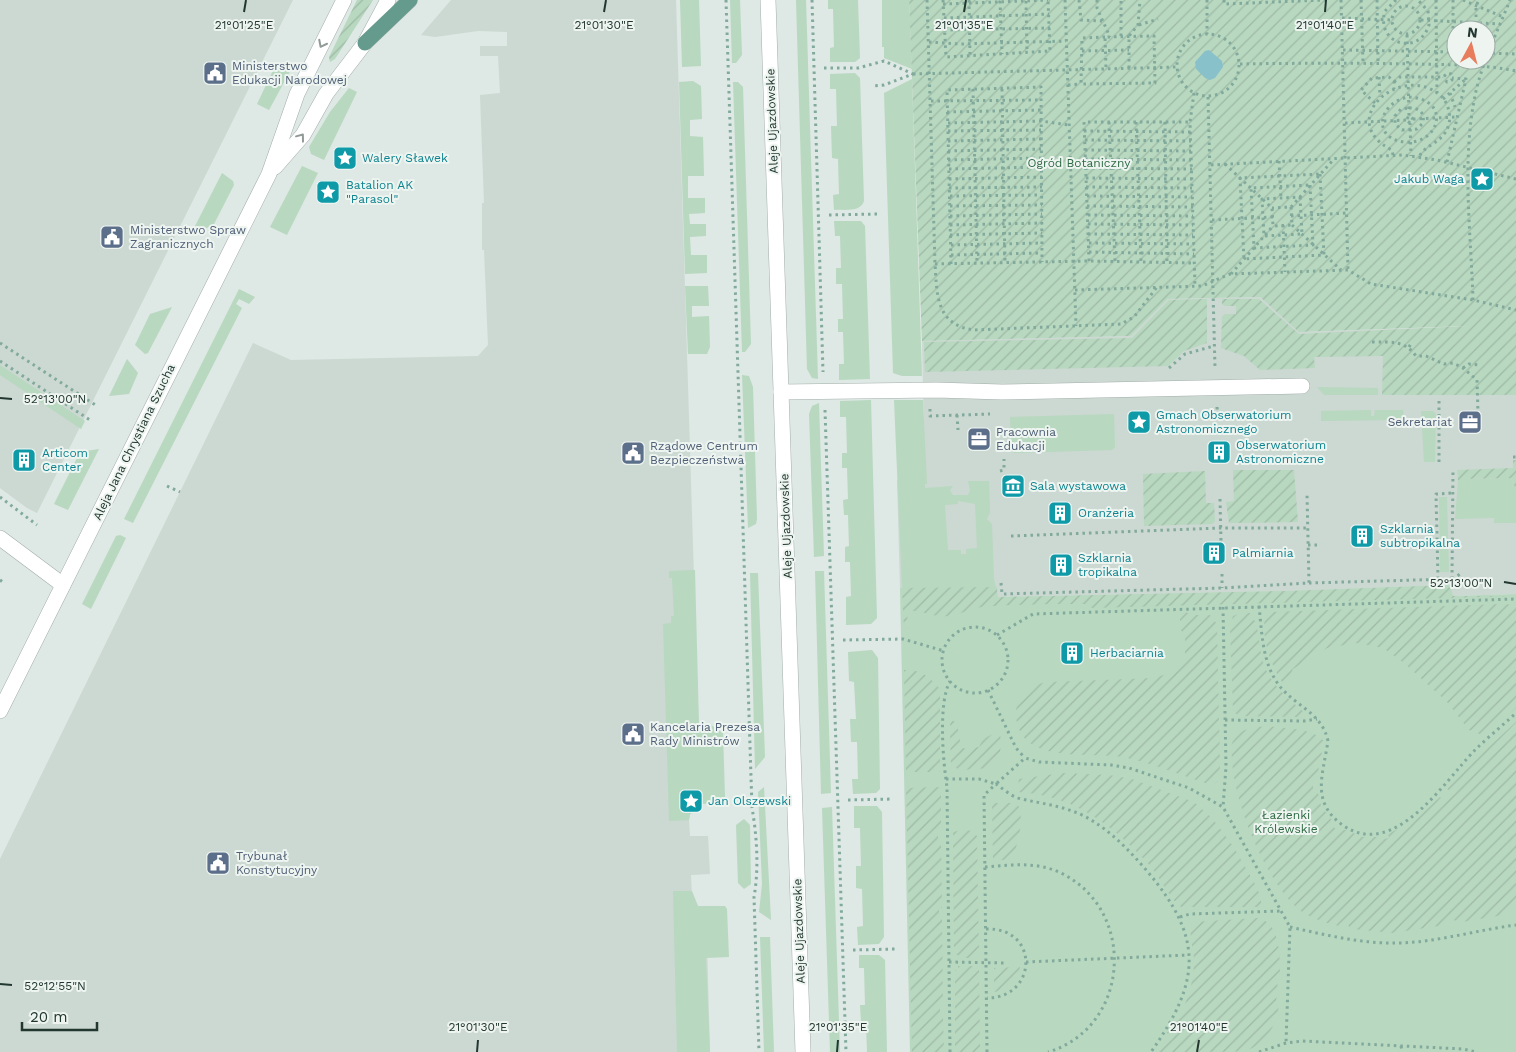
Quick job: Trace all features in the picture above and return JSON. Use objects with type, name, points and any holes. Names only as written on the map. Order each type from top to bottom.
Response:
[{"type":"main road","points":[[365,43],[410,0]]},
{"type":"street","name":"Aleja Jana Chrystiana Szucha","points":[[0,711],[269,174],[297,94],[344,0]]},
{"type":"street","name":"Aleja Jana Chrystiana Szucha","points":[[269,174],[303,135],[326,94],[365,43],[388,0]]},
{"type":"street","name":"Aleje Ujazdowskie","points":[[768,0],[803,1052]]},
{"type":"street","points":[[781,392],[936,390],[1002,392],[1216,386],[1302,386]]},
{"type":"street","points":[[0,538],[63,585]]},
{"type":"path","points":[[726,0],[751,788],[755,825],[756,884],[754,897],[759,1052]]},
{"type":"path","points":[[812,0],[824,378]]},
{"type":"path","points":[[927,0],[935,264],[939,306],[949,320],[962,328],[974,330],[1126,322],[1134,317],[1157,288]]},
{"type":"path","points":[[1048,0],[1050,51],[946,57],[943,2],[1026,1],[1048,0]]},
{"type":"path","points":[[1065,0],[1076,326]]},
{"type":"path","points":[[1079,0],[1081,20],[1102,21]]},
{"type":"path","points":[[1096,0],[1102,21],[1110,37]]},
{"type":"path","points":[[1121,36],[1122,0]]},
{"type":"path","points":[[1138,25],[1140,0]]},
{"type":"path","points":[[1207,0],[1208,34]]},
{"type":"path","points":[[1224,0],[1224,4],[1326,0]]},
{"type":"path","points":[[1341,0],[1348,270]]},
{"type":"path","points":[[1361,0],[1363,63]]},
{"type":"path","points":[[1377,0],[1378,63]]},
{"type":"path","points":[[1396,0],[1387,8],[1384,20],[1386,31],[1390,37],[1400,43],[1407,44],[1416,42],[1423,37],[1430,21],[1428,11],[1418,0]]},
{"type":"path","points":[[1406,0],[1406,6]]},
{"type":"path","points":[[1436,0],[1437,93]]},
{"type":"path","points":[[1453,0],[1453,20]]},
{"type":"path","points":[[1463,0],[1503,17]]},
{"type":"path","points":[[1476,20],[1476,6],[1479,0]]},
{"type":"path","points":[[1496,33],[1510,0]]},
{"type":"path","points":[[1000,1],[1002,54]]},
{"type":"path","points":[[1026,1],[1027,53]]},
{"type":"path","points":[[969,2],[970,55]]},
{"type":"path","points":[[1406,6],[1416,10],[1421,20],[1417,30],[1407,35],[1395,30],[1392,20],[1396,10],[1406,6]]},
{"type":"path","points":[[944,18],[1049,14]]},
{"type":"path","points":[[1342,18],[1392,20]]},
{"type":"path","points":[[1129,68],[1129,36],[1138,25],[1158,19]]},
{"type":"path","points":[[1421,20],[1446,22]]},
{"type":"path","points":[[1496,24],[1500,24]]},
{"type":"path","points":[[944,30],[1050,28]]},
{"type":"path","points":[[1208,34],[1217,35],[1234,46],[1240,64],[1239,72],[1231,87],[1217,96],[1194,93],[1182,82],[1177,66],[1180,50],[1185,44],[1199,35],[1208,34]]},
{"type":"path","points":[[1406,120],[1409,116],[1407,35]]},
{"type":"path","points":[[1068,85],[1155,83],[1154,36],[1082,38],[1081,84]]},
{"type":"path","points":[[1105,37],[1106,68]]},
{"type":"path","points":[[929,42],[969,44],[1066,41]]},
{"type":"path","points":[[1082,51],[1129,50]]},
{"type":"path","points":[[1343,50],[1446,52]]},
{"type":"path","points":[[1496,53],[1516,54]]},
{"type":"path","points":[[824,68],[858,68],[884,61],[913,74]]},
{"type":"path","points":[[1240,64],[1343,62],[1446,64]]},
{"type":"path","points":[[872,86],[884,85],[913,74],[1177,66]]},
{"type":"path","points":[[1496,68],[1516,71]]},
{"type":"path","points":[[1473,300],[1468,168],[1474,100],[1483,70]]},
{"type":"path","points":[[1394,82],[1400,77],[1443,77],[1448,73],[1452,78]]},
{"type":"path","points":[[1375,103],[1361,90],[1372,78],[1389,76],[1394,82],[1394,89]]},
{"type":"path","points":[[1379,77],[1380,98]]},
{"type":"path","points":[[1443,77],[1447,82],[1452,78],[1466,79]]},
{"type":"path","points":[[1447,162],[1466,79]]},
{"type":"path","points":[[1444,99],[1466,79]]},
{"type":"path","points":[[1394,155],[1392,150],[1375,140],[1369,122],[1375,103],[1394,89],[1408,86],[1426,87],[1444,99],[1450,117],[1443,136],[1421,152],[1419,157]]},
{"type":"path","points":[[1002,88],[1005,263]]},
{"type":"path","points":[[951,264],[947,90],[1002,88],[1041,88],[1042,262]]},
{"type":"path","points":[[973,89],[977,264]]},
{"type":"path","points":[[1194,93],[1190,122],[1195,286]]},
{"type":"path","points":[[1450,93],[1455,107]]},
{"type":"path","points":[[1208,96],[1216,386]]},
{"type":"path","points":[[1409,97],[1422,98],[1429,102],[1436,109],[1437,118],[1430,134],[1420,140],[1410,142],[1392,139],[1386,133],[1383,121],[1384,112],[1391,103],[1399,98],[1409,97]]},
{"type":"path","points":[[931,101],[1041,100]]},
{"type":"path","points":[[1454,102],[1462,100]]},
{"type":"path","points":[[1448,109],[1455,107],[1460,109]]},
{"type":"path","points":[[1409,108],[1419,109],[1424,118],[1420,128],[1410,131],[1399,129],[1395,120],[1398,111],[1409,108]]},
{"type":"path","points":[[947,112],[1042,110]]},
{"type":"path","points":[[1409,116],[1413,119],[1458,117]]},
{"type":"path","points":[[1410,156],[1410,123],[1413,119]]},
{"type":"path","points":[[1345,123],[1395,120],[1406,120],[1410,123]]},
{"type":"path","points":[[948,123],[1042,121],[1069,125]]},
{"type":"path","points":[[1089,261],[1084,122],[1190,122]]},
{"type":"path","points":[[1109,122],[1115,262]]},
{"type":"path","points":[[1136,122],[1141,262]]},
{"type":"path","points":[[1165,122],[1167,262]]},
{"type":"path","points":[[948,131],[1041,130]]},
{"type":"path","points":[[1084,131],[1191,132]]},
{"type":"path","points":[[948,141],[1042,139]]},
{"type":"path","points":[[1085,140],[1191,141]]},
{"type":"path","points":[[948,151],[1041,149]]},
{"type":"path","points":[[1085,150],[1191,151]]},
{"type":"path","points":[[1211,165],[1394,155],[1447,162],[1516,179]]},
{"type":"path","points":[[948,160],[1042,158]]},
{"type":"path","points":[[1334,158],[1291,207],[1291,216],[1292,225],[1342,270]]},
{"type":"path","points":[[1086,159],[1192,160]]},
{"type":"path","points":[[1279,161],[1281,198]]},
{"type":"path","points":[[1224,164],[1272,208],[1273,226]]},
{"type":"path","points":[[949,168],[1042,167]]},
{"type":"path","points":[[1086,168],[1192,169]]},
{"type":"path","points":[[1240,178],[1320,174]]},
{"type":"path","points":[[1320,174],[1324,255]]},
{"type":"path","points":[[949,179],[1042,177]]},
{"type":"path","points":[[1086,178],[1192,179]]},
{"type":"path","points":[[1240,178],[1244,259]]},
{"type":"path","points":[[1251,188],[1310,185]]},
{"type":"path","points":[[1310,185],[1313,245]]},
{"type":"path","points":[[949,188],[1042,187]]},
{"type":"path","points":[[1086,187],[1192,188]]},
{"type":"path","points":[[1251,188],[1254,248]]},
{"type":"path","points":[[949,196],[1041,195]]},
{"type":"path","points":[[1087,196],[1192,197]]},
{"type":"path","points":[[1262,199],[1300,197]]},
{"type":"path","points":[[1300,197],[1302,234]]},
{"type":"path","points":[[1262,199],[1264,236]]},
{"type":"path","points":[[950,206],[1042,205]]},
{"type":"path","points":[[1087,206],[1193,206]]},
{"type":"path","points":[[1272,208],[1291,207]]},
{"type":"path","points":[[1291,216],[1347,213]]},
{"type":"path","points":[[829,216],[877,214]]},
{"type":"path","points":[[950,216],[1042,214]]},
{"type":"path","points":[[1088,215],[1193,216]]},
{"type":"path","points":[[1212,220],[1273,217]]},
{"type":"path","points":[[950,225],[1042,223]]},
{"type":"path","points":[[1088,224],[1140,226],[1193,225]]},
{"type":"path","points":[[1282,225],[1285,272]]},
{"type":"path","points":[[1230,274],[1273,226],[1292,225]]},
{"type":"path","points":[[950,235],[1042,233]]},
{"type":"path","points":[[1088,234],[1193,235]]},
{"type":"path","points":[[1264,236],[1302,234]]},
{"type":"path","points":[[950,245],[1042,243]]},
{"type":"path","points":[[1089,243],[1194,244]]},
{"type":"path","points":[[1254,248],[1313,245]]},
{"type":"path","points":[[951,254],[1042,252]]},
{"type":"path","points":[[1089,252],[1194,254]]},
{"type":"path","points":[[1244,259],[1324,255]]},
{"type":"path","points":[[935,264],[1074,261],[1194,263]]},
{"type":"path","points":[[1075,290],[1202,286],[1230,274],[1348,270],[1371,284],[1473,300],[1516,310]]},
{"type":"path","points":[[1372,342],[1401,344],[1409,347],[1416,356]]},
{"type":"path","points":[[1409,347],[1412,342]]},
{"type":"path","points":[[0,343],[97,406]]},
{"type":"path","points":[[1413,360],[1416,356]]},
{"type":"path","points":[[1416,356],[1426,356],[1444,364],[1453,364],[1463,368],[1477,380],[1478,413]]},
{"type":"path","points":[[0,361],[90,420]]},
{"type":"path","points":[[1463,368],[1468,364],[1479,365]]},
{"type":"path","points":[[1439,401],[1439,462]]},
{"type":"path","points":[[824,404],[846,1052]]},
{"type":"path","points":[[930,407],[930,416],[995,414]]},
{"type":"path","points":[[1217,407],[1218,420]]},
{"type":"path","points":[[957,415],[958,430]]},
{"type":"path","points":[[1000,471],[1004,470],[1004,459]]},
{"type":"path","points":[[1452,579],[1451,516],[1453,470]]},
{"type":"path","points":[[167,486],[180,492]]},
{"type":"path","points":[[1307,494],[1308,583]]},
{"type":"path","points":[[1438,579],[1436,494],[1453,494]]},
{"type":"path","points":[[0,497],[37,525]]},
{"type":"path","points":[[1220,500],[1221,542]]},
{"type":"path","points":[[1011,536],[1221,528],[1308,528]]},
{"type":"path","points":[[1308,545],[1317,545]]},
{"type":"path","points":[[1222,574],[1222,588]]},
{"type":"path","points":[[1000,583],[1002,594],[1452,579],[1462,574]]},
{"type":"path","points":[[997,636],[1032,614],[1516,599]]},
{"type":"path","points":[[1258,606],[1264,653],[1274,678],[1287,694],[1318,719],[1326,733],[1328,741],[1320,777],[1320,788],[1324,805],[1335,820],[1348,828],[1370,834],[1392,829],[1419,812],[1437,795],[1474,751],[1516,714]]},
{"type":"path","points":[[1223,607],[1226,768],[1224,807],[1290,927],[1286,1043]]},
{"type":"path","points":[[982,628],[997,636],[1005,646],[1008,665],[1003,678],[988,690],[968,692],[950,681],[943,661],[944,651],[952,637],[966,629],[982,628]]},
{"type":"path","points":[[843,640],[903,639],[944,651]]},
{"type":"path","points":[[950,681],[943,700],[950,1052]]},
{"type":"path","points":[[988,690],[1016,748],[1025,758],[1044,762],[1130,768],[1189,788],[1224,807]]},
{"type":"path","points":[[1225,720],[1304,721],[1318,719]]},
{"type":"path","points":[[987,1052],[984,795],[1025,758]]},
{"type":"path","points":[[946,780],[979,779],[996,784],[1017,798],[1055,804],[1083,816],[1101,826],[1120,842],[1146,870],[1180,917],[1187,940],[1188,955],[1186,982],[1179,1005],[1151,1052]]},
{"type":"path","points":[[848,800],[892,799]]},
{"type":"path","points":[[985,867],[1017,864],[1037,866],[1055,871],[1075,882],[1092,897],[1103,912],[1113,937],[1115,958],[1111,992],[1100,1015],[1075,1039],[1048,1052]]},
{"type":"path","points":[[1180,917],[1190,914],[1280,910]]},
{"type":"path","points":[[1290,927],[1347,939],[1383,943],[1421,941],[1516,925]]},
{"type":"path","points":[[986,929],[1000,929],[1014,936],[1023,948],[1026,962],[1025,973],[1016,988],[1001,996],[987,998]]},
{"type":"path","points":[[853,950],[896,949]]},
{"type":"path","points":[[1026,962],[1188,955]]},
{"type":"path","points":[[949,962],[1004,963]]},
{"type":"path","points":[[1259,1052],[1286,1043],[1320,1041],[1463,1049],[1476,1052]]},
{"type":"path","points":[[1401,1046],[1402,1052]]},
{"type":"shaded area","points":[[0,0],[293,0],[37,513],[0,488]]},
{"type":"shaded area","points":[[451,0],[676,0],[701,803],[701,808],[690,814],[689,820],[690,836],[708,836],[710,874],[691,875],[692,897],[698,906],[706,906],[710,1052],[0,1052],[0,859],[253,343],[291,360],[478,356],[488,345],[484,250],[482,250],[482,203],[484,203],[480,95],[500,93],[498,56],[480,56],[480,46],[507,46],[507,32],[478,31],[435,37],[421,35]]},
{"type":"shaded area","points":[[1260,297],[1300,332],[1482,326],[1516,328],[1516,594],[1453,596],[1450,585],[1288,591],[998,597],[997,587],[900,588],[897,480],[925,478],[922,341],[1131,336],[1168,299]]},
{"type":"green space","points":[[357,0],[373,0],[335,59],[330,62],[329,57]]},
{"type":"green space","points":[[680,0],[699,0],[701,66],[682,67]]},
{"type":"green space","points":[[730,0],[740,0],[742,55],[736,63],[732,63]]},
{"type":"green space","points":[[796,0],[806,0],[818,379],[812,378],[807,369]]},
{"type":"green space","points":[[828,0],[858,0],[860,58],[855,62],[830,62],[830,48],[834,47],[833,9],[828,9]]},
{"type":"green space","points":[[882,0],[909,0],[912,69],[884,58],[884,47],[882,47]]},
{"type":"green space","name":"Ogród Botaniczny","points":[[909,0],[1516,0],[1516,395],[1382,395],[1383,356],[1314,357],[1315,368],[1260,370],[1244,356],[1221,348],[1222,317],[1225,314],[1236,314],[1236,306],[1225,306],[1222,304],[1222,299],[1259,299],[1299,334],[1468,326],[1299,332],[1260,297],[1168,299],[1131,336],[922,341]]},
{"type":"green space","points":[[277,62],[294,64],[269,110],[257,104]]},
{"type":"green space","points":[[855,73],[860,78],[864,201],[862,205],[855,209],[834,210],[833,195],[839,194],[838,159],[832,158],[831,126],[837,126],[836,89],[830,89],[830,74]]},
{"type":"green space","points":[[912,79],[922,376],[902,376],[893,373],[884,93]]},
{"type":"green space","points":[[693,81],[701,86],[702,119],[690,120],[690,136],[703,137],[704,176],[688,176],[688,198],[705,198],[705,213],[689,214],[690,224],[706,224],[706,236],[690,237],[691,255],[707,255],[707,273],[685,274],[679,82]]},
{"type":"green space","points":[[733,82],[738,82],[743,87],[751,344],[745,352],[742,352]]},
{"type":"green space","points":[[349,88],[357,92],[324,160],[311,154],[309,147],[330,112]]},
{"type":"green space","points":[[302,166],[318,173],[287,235],[270,227]]},
{"type":"green space","points":[[222,173],[233,181],[234,185],[213,226],[192,232]]},
{"type":"green space","points":[[834,221],[861,221],[865,226],[870,379],[839,380],[839,364],[844,364],[843,332],[838,332],[838,319],[843,319],[842,284],[836,284],[836,268],[841,268],[840,236],[835,236]]},
{"type":"green space","points":[[685,286],[708,286],[709,306],[692,306],[692,317],[709,316],[710,347],[707,354],[688,354]]},
{"type":"green space","points":[[239,289],[255,297],[249,304],[239,299],[236,304],[242,308],[133,523],[124,519]]},
{"type":"green space","points":[[1207,299],[1207,343],[1184,351],[1168,366],[925,372],[924,342],[1132,338],[1169,300]]},
{"type":"green space","points":[[172,307],[148,353],[145,354],[135,345],[150,314]]},
{"type":"green space","points":[[127,359],[138,373],[129,394],[109,396]]},
{"type":"green space","points":[[0,365],[85,421],[81,429],[0,375]]},
{"type":"green space","points":[[742,375],[749,376],[753,387],[757,519],[756,524],[748,528]]},
{"type":"green space","points":[[1317,387],[1378,388],[1378,395],[1324,395]]},
{"type":"green space","points":[[871,400],[877,618],[871,624],[846,625],[846,597],[851,596],[850,562],[845,562],[845,547],[849,546],[848,515],[844,515],[843,500],[848,499],[847,468],[842,468],[842,453],[847,453],[846,417],[840,417],[840,401]]},
{"type":"green space","name":"Łazienki Królewskie","points":[[894,400],[923,400],[927,484],[925,484],[925,488],[953,486],[950,490],[953,495],[968,495],[970,490],[968,481],[989,481],[990,513],[987,519],[992,524],[994,579],[998,597],[1288,591],[1450,585],[1453,596],[1516,594],[1516,1052],[910,1052],[900,588],[902,588]],"holes":[[[958,501],[975,504],[977,548],[966,549],[966,554],[961,554],[961,550],[948,550],[945,505],[958,504]]]},
{"type":"green space","points":[[819,403],[824,556],[814,557],[809,414],[812,406]]},
{"type":"green space","points":[[1371,410],[1371,416],[1374,416],[1375,410],[1403,410],[1404,420],[1321,421],[1321,411]]},
{"type":"green space","points":[[1421,411],[1433,411],[1436,414],[1435,462],[1424,462]]},
{"type":"green space","points":[[1114,414],[1115,447],[1112,450],[1014,453],[1011,451],[1010,417]]},
{"type":"green space","points":[[99,449],[68,510],[54,504],[80,452]]},
{"type":"green space","points":[[1513,460],[1516,460],[1516,490],[1511,478],[1461,479],[1458,481],[1457,470],[1513,468]]},
{"type":"green space","points":[[1233,470],[1294,470],[1298,522],[1229,523],[1226,502],[1234,501]]},
{"type":"green space","points":[[1205,471],[1206,503],[1214,503],[1215,521],[1212,524],[1144,526],[1143,474]]},
{"type":"green space","points":[[1511,478],[1516,490],[1516,523],[1494,523],[1494,518],[1455,519],[1458,481],[1461,479]]},
{"type":"green space","points":[[1439,497],[1447,497],[1449,572],[1440,572]]},
{"type":"green space","points":[[120,535],[126,538],[91,609],[82,604],[116,536]]},
{"type":"green space","points":[[695,570],[699,725],[711,725],[723,733],[725,797],[721,803],[701,804],[701,808],[690,814],[689,820],[669,821],[663,624],[671,623],[671,616],[674,616],[672,578],[669,578],[669,571]]},
{"type":"green space","points":[[815,571],[824,571],[831,793],[821,794]]},
{"type":"green space","points":[[750,573],[758,573],[765,757],[755,769]]},
{"type":"green space","points":[[1450,585],[1453,596],[1516,596],[1092,608],[1087,604],[1008,605],[978,608],[948,616],[907,611],[908,629],[904,629],[902,588],[997,587],[998,597],[1288,591]]},
{"type":"green space","points":[[1516,605],[1516,708],[1485,736],[1469,730],[1447,702],[1404,663],[1383,648],[1356,643],[1327,648],[1293,669],[1285,686],[1271,661],[1265,640],[1264,630],[1267,612]]},
{"type":"green space","points":[[1186,612],[1191,615],[1210,615],[1217,624],[1220,766],[1219,778],[1214,784],[1211,785],[1127,758],[1078,755],[1044,750],[1031,743],[1021,733],[1016,717],[1016,708],[1021,696],[1029,686],[1048,682],[1154,678],[1170,673],[1185,658],[1185,635],[1180,629],[1180,619]]},
{"type":"green space","points":[[1240,613],[1250,613],[1257,628],[1261,654],[1267,672],[1277,687],[1305,713],[1303,717],[1240,716],[1233,712],[1230,625],[1233,616]]},
{"type":"green space","points":[[872,650],[878,658],[880,789],[876,793],[853,794],[852,779],[858,779],[857,742],[851,742],[850,719],[856,719],[854,682],[849,681],[848,652]]},
{"type":"green space","points":[[904,670],[920,672],[940,689],[940,772],[906,772]]},
{"type":"green space","points":[[952,720],[957,723],[961,747],[966,749],[979,747],[983,739],[999,731],[1000,751],[997,760],[990,768],[961,770],[951,766],[950,725]]},
{"type":"green space","points":[[1516,722],[1516,905],[1503,915],[1456,923],[1455,920],[1445,922],[1445,925],[1392,933],[1353,929],[1340,923],[1339,926],[1322,921],[1297,908],[1285,895],[1263,860],[1253,839],[1238,797],[1234,778],[1232,746],[1233,741],[1241,732],[1258,727],[1277,727],[1302,730],[1319,737],[1324,741],[1317,777],[1313,778],[1313,788],[1317,789],[1321,806],[1334,823],[1332,826],[1340,832],[1343,829],[1363,837],[1378,837],[1379,840],[1389,838],[1388,834],[1415,820],[1440,797],[1443,799],[1450,791],[1447,789],[1476,754],[1479,756]]},
{"type":"green space","points":[[1062,773],[1109,775],[1132,779],[1194,802],[1212,818],[1233,846],[1255,884],[1260,895],[1262,907],[1181,907],[1173,899],[1151,867],[1108,826],[1075,806],[1057,799],[1017,792],[1019,779]]},
{"type":"green space","points":[[764,787],[771,920],[759,912],[762,884],[758,792]]},
{"type":"green space","points":[[941,787],[941,830],[938,830],[938,840],[941,841],[942,908],[939,908],[939,919],[942,919],[943,1006],[940,1006],[940,1018],[943,1018],[944,1052],[912,1052],[906,788]]},
{"type":"green space","points":[[992,803],[1017,803],[1020,809],[1020,831],[1013,859],[993,861]]},
{"type":"green space","points":[[854,806],[877,806],[882,812],[884,937],[879,944],[858,945],[857,927],[863,926],[862,889],[856,888],[856,866],[861,866],[860,828],[854,828]]},
{"type":"green space","points":[[832,807],[840,1052],[830,1052],[822,808]]},
{"type":"green space","points":[[744,819],[750,825],[751,884],[744,889],[738,883],[736,825]]},
{"type":"green space","points":[[973,831],[977,836],[979,954],[975,955],[975,958],[958,958],[958,955],[954,955],[953,832]]},
{"type":"green space","points":[[673,891],[692,891],[698,906],[725,906],[727,909],[729,957],[706,958],[710,1052],[677,1052]]},
{"type":"green space","points":[[1257,918],[1271,926],[1275,933],[1280,961],[1280,978],[1278,978],[1276,1003],[1279,1004],[1278,1012],[1273,1026],[1265,1038],[1246,1051],[1157,1052],[1188,997],[1194,970],[1191,935],[1193,922]]},
{"type":"green space","points":[[760,937],[770,937],[774,1052],[764,1052]]},
{"type":"green space","points":[[859,955],[879,955],[885,960],[887,1052],[867,1052],[866,1022],[861,1022],[860,1005],[865,1005],[864,968],[859,968]]},
{"type":"green space","points":[[958,966],[975,966],[975,970],[979,970],[980,1052],[955,1052],[955,970],[958,970]]},
{"type":"green space","points":[[1020,967],[1015,981],[1008,987],[994,992],[994,968]]},
{"type":"water","points":[[1209,50],[1222,61],[1223,67],[1215,78],[1210,80],[1205,78],[1196,69],[1195,62],[1205,51]]},
{"type":"place","name":"Ministerstwo Edukacji Narodowej","points":[[215,73]]},
{"type":"place","name":"Walery Sławek","points":[[345,158]]},
{"type":"place","name":"Jakub Waga","points":[[1482,179]]},
{"type":"place","name":"Batalion AK \"Parasol\"","points":[[328,192]]},
{"type":"place","name":"Ministerstwo Spraw Zagranicznych","points":[[112,237]]},
{"type":"place","name":"Gmach Obserwatorium Astronomicznego","points":[[1139,422]]},
{"type":"place","name":"Sekretariat","points":[[1470,422]]},
{"type":"place","name":"Pracownia Edukacji","points":[[979,439]]},
{"type":"place","name":"Obserwatorium Astronomiczne","points":[[1219,452]]},
{"type":"place","name":"Rządowe Centrum Bezpieczeństwa","points":[[633,453]]},
{"type":"place","name":"Articom Center","points":[[24,460]]},
{"type":"place","name":"Sala wystawowa","points":[[1013,486]]},
{"type":"place","name":"Oranżeria","points":[[1060,513]]},
{"type":"place","name":"Szklarnia subtropikalna","points":[[1362,536]]},
{"type":"place","name":"Palmiarnia","points":[[1214,553]]},
{"type":"place","name":"Szklarnia tropikalna","points":[[1061,565]]},
{"type":"place","name":"Herbaciarnia","points":[[1072,653]]},
{"type":"place","name":"Kancelaria Prezesa Rady Ministrów","points":[[633,734]]},
{"type":"place","name":"Jan Olszewski","points":[[691,801]]},
{"type":"place","name":"Trybunał Konstytucyjny","points":[[218,863]]}]
